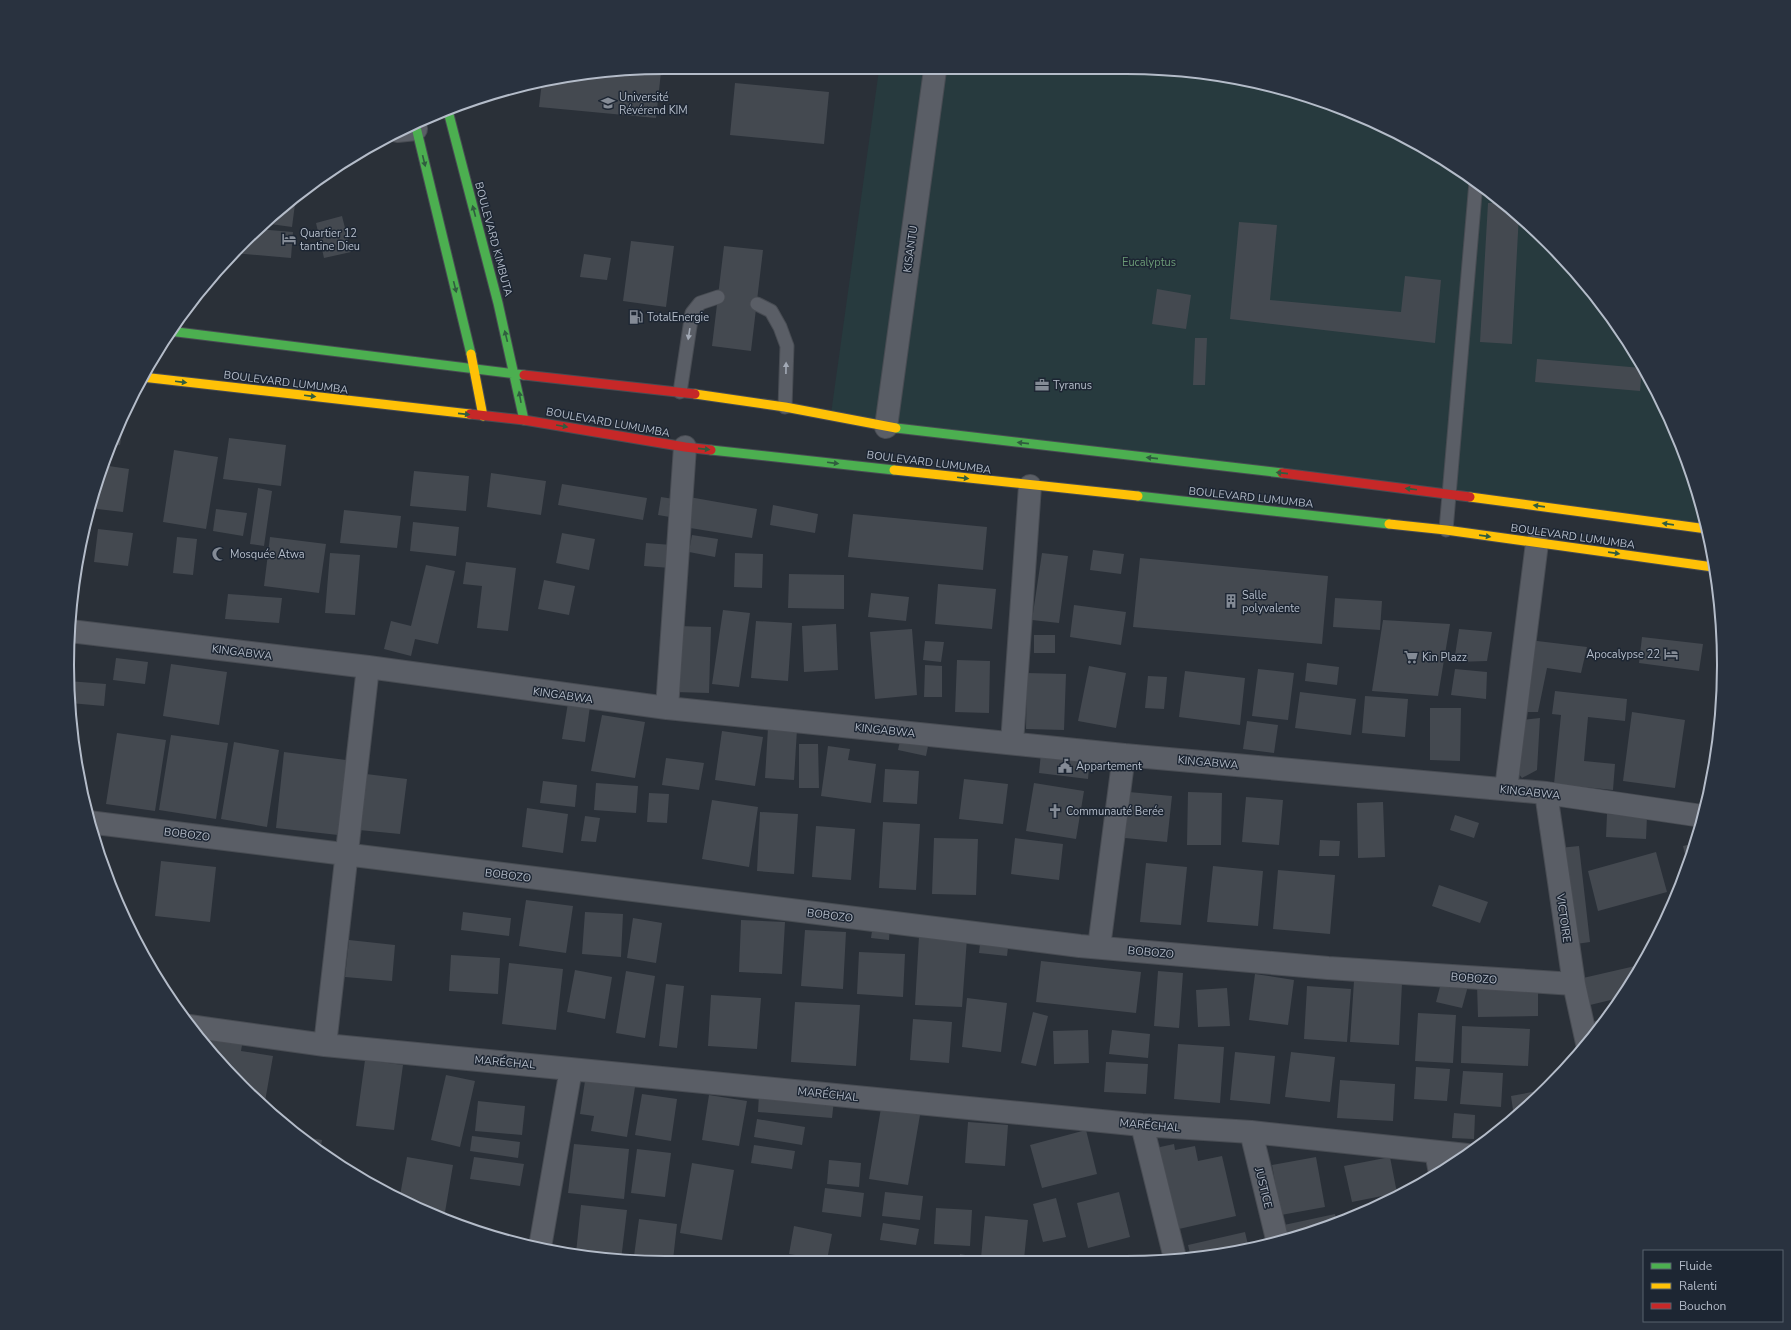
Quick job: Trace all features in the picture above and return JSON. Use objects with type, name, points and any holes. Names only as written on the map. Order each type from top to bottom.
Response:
[{"type":"main road","name":"BOULEVARD KIMBUTA","points":[[449,115],[516,374],[524,420]]},
{"type":"main road","points":[[410,132],[475,368],[483,416]]},
{"type":"main road","points":[[177,332],[516,374],[680,392],[785,407],[886,428],[1318,477],[1701,528]]},
{"type":"main road","name":"BOULEVARD LUMUMBA","points":[[149,378],[524,420],[686,447],[1030,486],[1446,530],[1709,566]]},
{"type":"street","name":"KISANTU","points":[[886,428],[934,74]]},
{"type":"street","points":[[667,708],[686,447]]},
{"type":"street","points":[[1012,743],[1030,486]]},
{"type":"street","points":[[1506,789],[1537,543]]},
{"type":"street","name":"KINGABWA","points":[[75,632],[368,667],[667,708],[1124,755],[1546,793],[1698,815]]},
{"type":"street","points":[[324,1045],[368,667]]},
{"type":"street","points":[[1099,948],[1124,755]]},
{"type":"street","name":"VICTOIRE","points":[[1546,793],[1574,984],[1586,1036]]},
{"type":"street","name":"BOBOZO","points":[[95,823],[1099,948],[1328,968],[1574,984]]},
{"type":"street","name":"MARÉCHAL","points":[[198,1027],[324,1045],[1142,1125],[1251,1132],[1457,1154]]},
{"type":"street","points":[[541,1243],[571,1069]]},
{"type":"street","points":[[1142,1125],[1174,1254]]},
{"type":"street","name":"JUSTICE","points":[[1251,1132],[1276,1237]]},
{"type":"street","points":[[1436,1152],[1439,1166]]},
{"type":"lane","points":[[1446,530],[1475,189]]},
{"type":"lane","points":[[680,392],[692,313],[700,303],[718,297]]},
{"type":"lane","points":[[757,304],[770,311],[780,328],[787,346],[785,407]]},
{"type":"green space","name":"Eucalyptus","points":[[878,74],[1126,74],[1165,75],[1203,79],[1241,85],[1279,94],[1316,105],[1352,119],[1422,153],[1486,196],[1516,221],[1544,247],[1595,305],[1638,370],[1672,439],[1686,475],[1701,528],[830,421]]},
{"type":"building","points":[[661,74],[656,118],[539,107],[541,87],[588,79],[626,75]]},
{"type":"building","points":[[735,83],[829,92],[824,144],[730,135]]},
{"type":"building","points":[[1488,203],[1493,203],[1518,223],[1512,344],[1480,342]]},
{"type":"building","points":[[295,204],[292,227],[272,224]]},
{"type":"building","points":[[342,216],[351,252],[324,258],[316,223]]},
{"type":"building","points":[[1239,222],[1277,225],[1270,300],[1401,312],[1405,276],[1441,280],[1435,343],[1230,319]]},
{"type":"building","points":[[266,230],[293,232],[291,258],[241,254]]},
{"type":"building","points":[[631,241],[674,246],[666,307],[623,301]]},
{"type":"building","points":[[724,246],[763,250],[751,351],[712,346]]},
{"type":"building","points":[[584,254],[611,258],[607,280],[580,277]]},
{"type":"building","points":[[1157,289],[1191,295],[1186,329],[1152,324]]},
{"type":"building","points":[[1195,338],[1207,338],[1205,385],[1193,385]]},
{"type":"building","points":[[1537,359],[1636,368],[1641,376],[1640,391],[1535,382]]},
{"type":"building","points":[[122,432],[120,445],[117,445]]},
{"type":"building","points":[[229,438],[286,445],[281,486],[223,479]]},
{"type":"building","points":[[174,450],[218,457],[206,529],[163,522]]},
{"type":"building","points":[[109,466],[129,469],[123,512],[95,509]]},
{"type":"building","points":[[414,471],[469,476],[466,511],[410,506]]},
{"type":"building","points":[[491,473],[546,481],[541,515],[487,507]]},
{"type":"building","points":[[562,484],[647,498],[643,520],[558,505]]},
{"type":"building","points":[[258,488],[272,491],[264,546],[250,544]]},
{"type":"building","points":[[661,497],[680,500],[676,518],[658,515]]},
{"type":"building","points":[[689,497],[757,509],[752,538],[684,527]]},
{"type":"building","points":[[773,505],[818,514],[815,533],[770,525]]},
{"type":"building","points":[[216,509],[247,513],[243,536],[213,531]]},
{"type":"building","points":[[344,510],[401,516],[397,548],[340,543]]},
{"type":"building","points":[[853,514],[987,527],[983,570],[848,557]]},
{"type":"building","points":[[413,522],[459,527],[456,556],[410,551]]},
{"type":"building","points":[[98,529],[133,533],[128,566],[94,562]]},
{"type":"building","points":[[562,533],[595,539],[589,570],[556,563]]},
{"type":"building","points":[[692,535],[718,539],[715,557],[689,552]]},
{"type":"building","points":[[177,537],[197,539],[193,575],[173,573]]},
{"type":"building","points":[[270,537],[326,544],[319,593],[264,586]]},
{"type":"building","points":[[646,543],[672,545],[671,568],[644,566]]},
{"type":"building","points":[[1093,550],[1124,554],[1121,574],[1090,570]]},
{"type":"building","points":[[330,553],[360,555],[355,615],[325,613]]},
{"type":"building","points":[[735,553],[763,554],[762,588],[734,587]]},
{"type":"building","points":[[1042,553],[1068,556],[1059,623],[1032,620]]},
{"type":"building","name":"Salle polyvalente","points":[[1140,558],[1328,576],[1322,644],[1133,627]]},
{"type":"building","points":[[466,562],[516,568],[508,631],[477,628],[482,586],[463,584]]},
{"type":"building","points":[[426,565],[455,571],[438,644],[415,639],[411,656],[384,649],[391,621],[411,626]]},
{"type":"building","points":[[789,574],[844,575],[844,609],[788,608]]},
{"type":"building","points":[[544,580],[575,586],[569,615],[538,609]]},
{"type":"building","points":[[938,584],[996,589],[992,629],[935,624]]},
{"type":"building","points":[[871,593],[909,597],[906,621],[868,617]]},
{"type":"building","points":[[228,594],[282,598],[279,623],[225,619]]},
{"type":"building","points":[[1335,598],[1382,601],[1380,630],[1333,627]]},
{"type":"building","points":[[1074,605],[1126,612],[1121,645],[1070,637]]},
{"type":"building","points":[[723,610],[750,613],[739,687],[712,684]]},
{"type":"building","name":"Kin Plazz","points":[[1383,620],[1450,624],[1438,696],[1372,691]]},
{"type":"building","points":[[756,621],[792,623],[788,681],[751,678]]},
{"type":"building","points":[[836,624],[838,670],[804,672],[802,626]]},
{"type":"building","points":[[677,626],[711,627],[709,693],[675,692]]},
{"type":"building","points":[[912,629],[917,695],[875,699],[870,632]]},
{"type":"building","points":[[1459,629],[1492,632],[1487,661],[1454,662]]},
{"type":"building","points":[[1034,635],[1055,635],[1055,653],[1034,653]]},
{"type":"building","name":"Apocalypse 22","points":[[1642,637],[1703,644],[1699,671],[1639,663]]},
{"type":"building","points":[[1529,640],[1587,647],[1581,673],[1547,668],[1538,712],[1522,712]]},
{"type":"building","points":[[925,641],[944,642],[941,662],[923,660]]},
{"type":"building","points":[[116,658],[148,662],[145,684],[113,680]]},
{"type":"building","points":[[957,660],[990,661],[989,713],[955,712]]},
{"type":"building","points":[[1307,663],[1339,667],[1337,685],[1305,681]]},
{"type":"building","points":[[171,664],[227,672],[219,725],[163,716]]},
{"type":"building","points":[[925,665],[942,666],[942,697],[924,697]]},
{"type":"building","points":[[1089,666],[1126,673],[1116,728],[1078,721]]},
{"type":"building","points":[[1258,669],[1294,673],[1288,720],[1252,716]]},
{"type":"building","points":[[1455,669],[1487,672],[1486,699],[1451,695]]},
{"type":"building","points":[[1185,671],[1245,678],[1240,725],[1179,717]]},
{"type":"building","points":[[1027,673],[1066,674],[1064,730],[1026,729]]},
{"type":"building","points":[[1148,676],[1167,677],[1164,709],[1145,708]]},
{"type":"building","points":[[74,682],[106,684],[104,706],[75,703]]},
{"type":"building","points":[[1555,691],[1627,699],[1625,721],[1588,717],[1584,761],[1615,764],[1613,790],[1554,784],[1561,715],[1552,714]]},
{"type":"building","points":[[1300,692],[1356,699],[1351,735],[1295,728]]},
{"type":"building","points":[[1365,696],[1408,699],[1405,737],[1362,733]]},
{"type":"building","points":[[568,703],[590,706],[585,742],[562,739]]},
{"type":"building","points":[[1430,708],[1461,708],[1460,761],[1430,760]]},
{"type":"building","points":[[1632,712],[1685,720],[1675,788],[1623,781]]},
{"type":"building","points":[[602,715],[645,722],[635,778],[591,771]]},
{"type":"building","points":[[1540,718],[1537,770],[1522,778],[1518,773],[1522,720]]},
{"type":"building","points":[[1247,721],[1278,725],[1274,753],[1243,749]]},
{"type":"building","points":[[768,728],[797,729],[794,780],[765,778]]},
{"type":"building","points":[[722,731],[763,737],[755,786],[715,780]]},
{"type":"building","points":[[117,733],[166,740],[155,811],[106,804]]},
{"type":"building","points":[[171,735],[228,743],[216,819],[159,810]]},
{"type":"building","points":[[901,736],[929,741],[926,756],[898,750]]},
{"type":"building","points":[[234,742],[279,750],[267,827],[221,819]]},
{"type":"building","points":[[799,744],[818,744],[819,788],[799,788]]},
{"type":"building","points":[[828,746],[850,749],[848,760],[876,764],[871,803],[821,796]]},
{"type":"building","points":[[284,752],[346,760],[338,835],[276,828]]},
{"type":"building","name":"Appartement","points":[[1041,753],[1090,758],[1088,779],[1039,773]]},
{"type":"building","points":[[666,758],[704,763],[699,790],[662,785]]},
{"type":"building","points":[[885,769],[919,771],[917,804],[883,802]]},
{"type":"building","points":[[366,774],[407,779],[400,834],[359,830]]},
{"type":"building","points":[[964,779],[1008,784],[1003,824],[959,819]]},
{"type":"building","points":[[543,781],[577,785],[575,807],[540,803]]},
{"type":"building","points":[[596,783],[638,786],[636,813],[594,810]]},
{"type":"building","name":"Communauté Berée","points":[[1034,783],[1084,791],[1076,839],[1026,831]]},
{"type":"building","points":[[1129,792],[1172,796],[1167,842],[1125,838]]},
{"type":"building","points":[[1188,792],[1222,793],[1221,845],[1187,845]]},
{"type":"building","points":[[649,793],[669,794],[667,823],[647,822]]},
{"type":"building","points":[[1246,797],[1283,800],[1279,845],[1242,842]]},
{"type":"building","points":[[712,800],[758,807],[749,867],[702,859]]},
{"type":"building","points":[[1383,802],[1385,857],[1358,858],[1357,803]]},
{"type":"building","points":[[527,808],[568,814],[563,853],[522,847]]},
{"type":"building","points":[[760,812],[798,814],[794,874],[757,871]]},
{"type":"building","points":[[1607,814],[1647,816],[1646,839],[1606,837]]},
{"type":"building","points":[[1455,815],[1479,823],[1474,838],[1450,830]]},
{"type":"building","points":[[585,816],[600,818],[596,842],[581,841]]},
{"type":"building","points":[[883,822],[920,824],[916,890],[879,888]]},
{"type":"building","points":[[816,826],[855,829],[851,880],[812,877]]},
{"type":"building","points":[[934,838],[978,839],[976,895],[932,894]]},
{"type":"building","points":[[1015,838],[1063,844],[1059,880],[1011,874]]},
{"type":"building","points":[[1320,840],[1340,841],[1339,856],[1319,856]]},
{"type":"building","points":[[1689,845],[1685,856],[1683,846]]},
{"type":"building","points":[[1579,846],[1590,942],[1569,945],[1559,848]]},
{"type":"building","points":[[1656,852],[1667,892],[1598,911],[1588,871]]},
{"type":"building","points":[[161,861],[216,867],[210,922],[155,916]]},
{"type":"building","points":[[1146,863],[1187,867],[1181,925],[1140,922]]},
{"type":"building","points":[[1213,866],[1263,871],[1258,926],[1207,922]]},
{"type":"building","points":[[1278,870],[1335,875],[1330,934],[1273,929]]},
{"type":"building","points":[[1439,885],[1488,902],[1480,923],[1432,906]]},
{"type":"building","points":[[526,900],[573,906],[566,953],[519,946]]},
{"type":"building","points":[[463,912],[511,918],[509,936],[461,930]]},
{"type":"building","points":[[585,912],[623,914],[621,957],[582,954]]},
{"type":"building","points":[[633,918],[662,923],[656,963],[627,958]]},
{"type":"building","points":[[741,920],[785,922],[782,974],[739,972]]},
{"type":"building","points":[[873,924],[890,925],[889,940],[871,938]]},
{"type":"building","points":[[805,930],[846,932],[843,989],[801,986]]},
{"type":"building","points":[[919,936],[967,938],[962,1007],[915,1005]]},
{"type":"building","points":[[981,936],[1009,939],[1007,956],[979,953]]},
{"type":"building","points":[[349,940],[395,945],[392,981],[345,977]]},
{"type":"building","points":[[859,952],[905,954],[903,997],[857,994]]},
{"type":"building","points":[[451,955],[500,958],[498,994],[449,991]]},
{"type":"building","points":[[1041,961],[1141,972],[1136,1013],[1036,1002]]},
{"type":"building","points":[[509,963],[563,969],[556,1030],[502,1024]]},
{"type":"building","points":[[1634,966],[1612,1000],[1590,1005],[1583,978]]},
{"type":"building","points":[[575,970],[612,977],[605,1019],[567,1012]]},
{"type":"building","points":[[626,971],[655,976],[645,1038],[616,1033]]},
{"type":"building","points":[[1158,971],[1183,973],[1179,1028],[1154,1026]]},
{"type":"building","points":[[1255,974],[1294,980],[1288,1025],[1249,1020]]},
{"type":"building","points":[[1442,979],[1468,986],[1462,1008],[1436,1002]]},
{"type":"building","points":[[1354,981],[1402,983],[1399,1045],[1350,1042]]},
{"type":"building","points":[[666,984],[684,986],[677,1048],[659,1046]]},
{"type":"building","points":[[1538,984],[1538,1016],[1478,1017],[1477,985]]},
{"type":"building","points":[[1307,986],[1351,989],[1347,1042],[1304,1039]]},
{"type":"building","points":[[1227,988],[1230,1026],[1198,1027],[1196,990]]},
{"type":"building","points":[[711,995],[761,998],[757,1049],[708,1046]]},
{"type":"building","points":[[967,998],[1007,1003],[1001,1052],[962,1047]]},
{"type":"building","points":[[795,1002],[860,1005],[856,1066],[791,1062]]},
{"type":"building","points":[[1033,1012],[1048,1016],[1036,1066],[1021,1063]]},
{"type":"building","points":[[1418,1013],[1456,1015],[1453,1063],[1415,1061]]},
{"type":"building","points":[[913,1019],[952,1022],[949,1063],[910,1060]]},
{"type":"building","points":[[1598,1020],[1593,1027],[1592,1022]]},
{"type":"building","points":[[1462,1026],[1530,1029],[1528,1066],[1461,1063]]},
{"type":"building","points":[[1088,1030],[1089,1063],[1054,1064],[1053,1031]]},
{"type":"building","points":[[1112,1030],[1150,1034],[1148,1058],[1109,1054]]},
{"type":"building","points":[[207,1033],[243,1039],[241,1051],[273,1056],[265,1100],[247,1083],[206,1037]]},
{"type":"building","points":[[1178,1044],[1224,1047],[1220,1103],[1174,1099]]},
{"type":"building","points":[[1235,1052],[1275,1056],[1270,1104],[1230,1100]]},
{"type":"building","points":[[1291,1052],[1335,1057],[1330,1102],[1285,1097]]},
{"type":"building","points":[[365,1060],[403,1065],[394,1130],[356,1126]]},
{"type":"building","points":[[1106,1062],[1148,1064],[1146,1094],[1104,1092]]},
{"type":"building","points":[[1416,1067],[1450,1069],[1447,1101],[1414,1099]]},
{"type":"building","points":[[1463,1071],[1503,1073],[1501,1107],[1460,1104]]},
{"type":"building","points":[[446,1075],[475,1081],[460,1147],[431,1140]]},
{"type":"building","points":[[1340,1080],[1395,1084],[1393,1121],[1337,1118]]},
{"type":"building","points":[[585,1081],[635,1087],[627,1137],[591,1131],[594,1116],[580,1114]]},
{"type":"building","points":[[1535,1092],[1513,1111],[1511,1096]]},
{"type":"building","points":[[642,1094],[677,1099],[671,1141],[635,1135]]},
{"type":"building","points":[[759,1094],[834,1100],[832,1118],[758,1112]]},
{"type":"building","points":[[709,1095],[747,1101],[739,1146],[702,1140]]},
{"type":"building","points":[[478,1101],[525,1106],[522,1135],[475,1131]]},
{"type":"building","points":[[881,1108],[920,1115],[908,1185],[869,1179]]},
{"type":"building","points":[[1454,1113],[1475,1115],[1474,1139],[1452,1138]]},
{"type":"building","points":[[757,1119],[805,1127],[802,1145],[754,1137]]},
{"type":"building","points":[[968,1122],[1008,1125],[1005,1166],[965,1163]]},
{"type":"building","points":[[1086,1130],[1097,1174],[1042,1188],[1030,1145]]},
{"type":"building","points":[[472,1136],[520,1142],[518,1158],[470,1151]]},
{"type":"building","points":[[311,1138],[322,1140],[321,1145]]},
{"type":"building","points":[[574,1144],[629,1149],[624,1199],[568,1193]]},
{"type":"building","points":[[1174,1144],[1175,1150],[1195,1146],[1198,1161],[1222,1156],[1236,1216],[1170,1231],[1151,1149]]},
{"type":"building","points":[[754,1145],[795,1151],[792,1169],[751,1163]]},
{"type":"building","points":[[637,1149],[671,1153],[665,1197],[631,1193]]},
{"type":"building","points":[[407,1157],[453,1165],[445,1213],[400,1193]]},
{"type":"building","points":[[474,1157],[524,1164],[520,1186],[470,1179]]},
{"type":"building","points":[[1316,1157],[1325,1207],[1281,1215],[1272,1165]]},
{"type":"building","points":[[1390,1157],[1396,1190],[1387,1195],[1352,1202],[1344,1166]]},
{"type":"building","points":[[829,1160],[861,1163],[859,1187],[827,1184]]},
{"type":"building","points":[[692,1163],[734,1170],[722,1240],[680,1233]]},
{"type":"building","points":[[825,1188],[864,1193],[861,1217],[822,1212]]},
{"type":"building","points":[[885,1192],[923,1196],[920,1220],[882,1216]]},
{"type":"building","points":[[1119,1192],[1130,1237],[1088,1248],[1077,1203]]},
{"type":"building","points":[[1056,1198],[1066,1237],[1043,1242],[1033,1204]]},
{"type":"building","points":[[581,1205],[627,1210],[622,1255],[576,1249]]},
{"type":"building","points":[[936,1208],[972,1210],[970,1246],[934,1244]]},
{"type":"building","points":[[1335,1214],[1336,1217],[1286,1234],[1284,1225]]},
{"type":"building","points":[[985,1216],[1028,1220],[1024,1256],[981,1256]]},
{"type":"building","points":[[639,1219],[677,1224],[673,1256],[634,1255]]},
{"type":"building","points":[[883,1223],[919,1229],[916,1245],[880,1240]]},
{"type":"building","points":[[794,1226],[832,1234],[828,1256],[802,1256],[789,1254]]},
{"type":"building","points":[[1245,1232],[1248,1243],[1190,1252],[1188,1245]]},
{"type":"building","points":[[960,1254],[970,1256],[960,1256]]},
{"type":"traffic: fast","points":[[449,115],[498,303],[524,420]]},
{"type":"traffic: fast","points":[[417,129],[471,354]]},
{"type":"traffic: fast","points":[[177,332],[524,375]]},
{"type":"traffic: fast","points":[[896,428],[1282,473]]},
{"type":"traffic: fast","points":[[711,450],[894,470]]},
{"type":"traffic: fast","points":[[1138,496],[1389,524]]},
{"type":"traffic: slow","points":[[471,354],[483,416]]},
{"type":"traffic: slow","points":[[149,378],[470,414]]},
{"type":"traffic: slow","points":[[695,394],[785,407],[896,428]]},
{"type":"traffic: slow","points":[[894,470],[1138,496]]},
{"type":"traffic: slow","points":[[1470,497],[1701,528]]},
{"type":"traffic: slow","points":[[1389,524],[1446,530],[1709,566]]},
{"type":"traffic: jam","points":[[524,375],[695,394]]},
{"type":"traffic: jam","points":[[470,414],[524,420],[711,450]]},
{"type":"traffic: jam","points":[[1282,473],[1470,497]]},
{"type":"place","name":"Université Révérend KIM","points":[[608,103]]},
{"type":"place","name":"Quartier 12 tantine Dieu","points":[[289,239]]},
{"type":"place","name":"TotalEnergie","points":[[636,317]]},
{"type":"place","name":"Tyranus","points":[[1042,385]]},
{"type":"place","name":"Mosquée Atwa","points":[[219,554]]},
{"type":"place","name":"Salle polyvalente","points":[[1231,601]]},
{"type":"place","name":"Apocalypse 22","points":[[1671,654]]},
{"type":"place","name":"Kin Plazz","points":[[1411,657]]},
{"type":"place","name":"Appartement","points":[[1065,766]]},
{"type":"place","name":"Communauté Berée","points":[[1055,811]]}]
